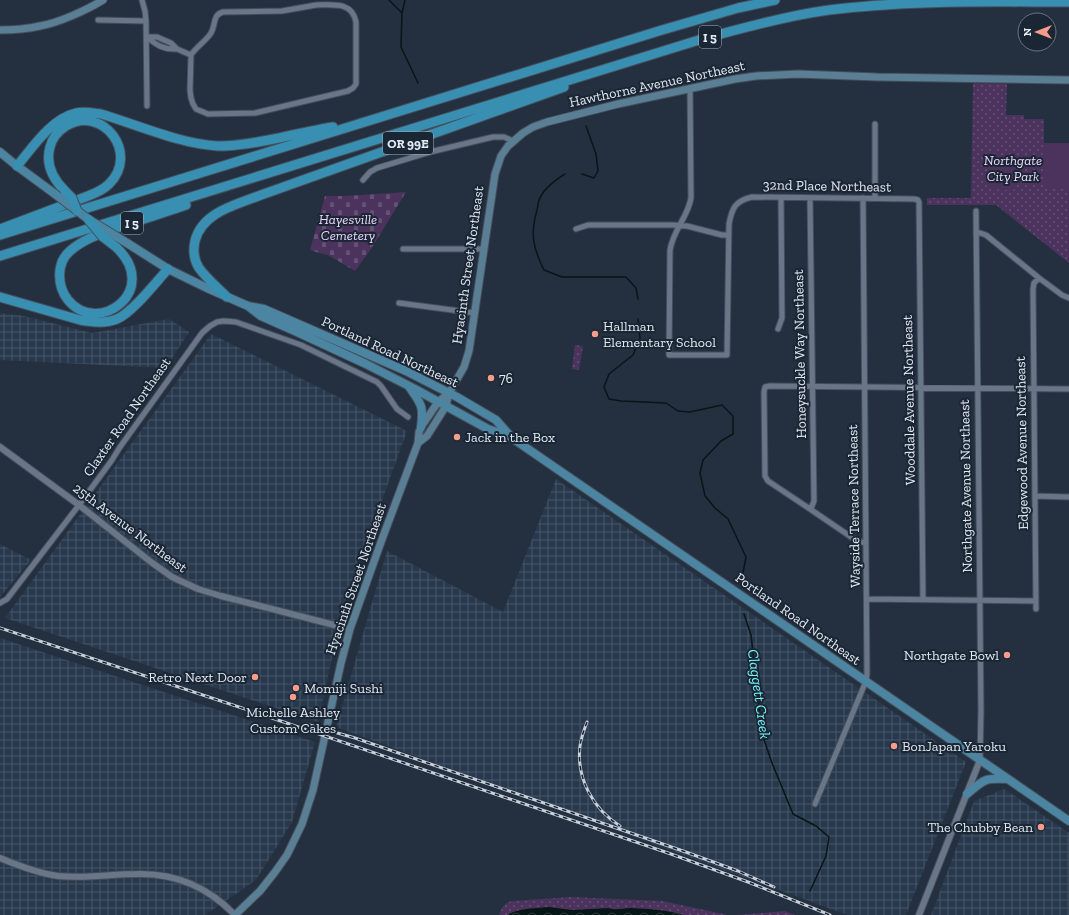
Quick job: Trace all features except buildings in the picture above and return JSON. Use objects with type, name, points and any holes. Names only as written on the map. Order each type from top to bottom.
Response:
[{"type":"highway","name":"I 5","points":[[0,235],[682,24],[738,8],[775,0]]},
{"type":"highway","name":"I 5","points":[[0,256],[699,40],[791,17],[827,10],[864,6],[967,2],[1069,2]]},
{"type":"highway","name":"OR 99E","points":[[227,297],[199,267],[195,259],[194,244],[199,228],[212,216],[260,195],[563,88],[648,61],[699,40]]},
{"type":"highway","points":[[17,166],[54,124],[77,113],[91,112],[101,114],[183,140],[218,146],[258,142],[385,116]]},
{"type":"highway","points":[[0,229],[93,194],[109,185],[114,180],[121,160],[120,147],[111,132],[99,124],[86,121],[70,124],[62,129],[50,145],[48,154],[51,172],[72,198],[77,211]]},
{"type":"highway","name":"I 5","points":[[88,219],[103,237],[116,247],[128,260],[131,268],[132,283],[125,300],[117,307],[107,312],[87,312],[77,308],[62,292],[60,274],[64,258],[69,252],[83,242],[93,237],[179,207],[308,166],[364,143]]},
{"type":"highway","points":[[0,297],[80,320],[91,322],[107,321],[127,313],[168,268]]},
{"type":"main road","points":[[0,30],[20,30],[55,22],[103,0]]},
{"type":"main road","name":"Hawthorne Avenue Northeast","points":[[513,141],[528,129],[547,122],[690,88],[756,76],[814,74],[1069,80]]},
{"type":"main road","name":"Hyacinth Street Northeast","points":[[418,443],[427,436],[446,406],[449,393],[458,378],[466,359],[470,346],[495,174],[501,156],[513,141]]},
{"type":"main road","name":"Portland Road Northeast","points":[[0,152],[88,219],[168,268],[227,297],[248,306],[264,309],[406,371],[449,393],[496,420],[512,438],[1069,821]]},
{"type":"main road","name":"Portland Road Northeast","points":[[248,306],[261,316],[408,385],[488,429],[512,438]]},
{"type":"main road","points":[[408,385],[422,408],[423,415],[421,427]]},
{"type":"main road","name":"Hyacinth Street Northeast","points":[[235,915],[260,891],[275,872],[290,850],[302,824],[313,790],[350,629],[418,443],[421,427],[438,402],[449,393]]},
{"type":"main road","points":[[967,794],[983,781],[993,778],[1008,779]]},
{"type":"street","points":[[142,0],[145,11],[147,37],[147,106]]},
{"type":"street","points":[[316,5],[342,5],[350,10],[355,17],[356,84],[353,88],[348,91],[255,113],[208,114],[196,109],[193,104],[190,90],[191,55],[210,34],[213,29],[216,16],[223,12],[282,11],[316,5]]},
{"type":"street","points":[[98,20],[146,21]]},
{"type":"street","points":[[147,37],[154,43],[168,50],[177,49],[191,55]]},
{"type":"street","points":[[576,229],[588,225],[679,225],[728,235],[727,355],[669,355],[670,250],[673,235],[679,225],[688,209],[691,198],[690,88]]},
{"type":"street","points":[[875,124],[875,198]]},
{"type":"street","points":[[363,180],[372,170],[430,152],[493,137],[504,137],[513,141]]},
{"type":"street","name":"32nd Place Northeast","points":[[728,235],[731,215],[737,203],[752,197],[875,198],[918,200]]},
{"type":"street","points":[[778,329],[782,318],[781,198]]},
{"type":"street","name":"Honeysuckle Way Northeast","points":[[810,198],[814,501],[810,509]]},
{"type":"street","name":"Wayside Terrace Northeast","points":[[815,804],[866,681],[867,674],[863,198]]},
{"type":"street","name":"Wooddale Avenue Northeast","points":[[918,200],[920,204],[924,600]]},
{"type":"street","name":"Northgate Avenue Northeast","points":[[976,211],[980,760]]},
{"type":"street","points":[[976,232],[986,235],[1039,278],[1062,295],[1069,298]]},
{"type":"street","points":[[403,249],[484,249]]},
{"type":"street","name":"Edgewood Avenue Northeast","points":[[1036,609],[1033,286],[1039,278]]},
{"type":"street","points":[[399,303],[475,313]]},
{"type":"street","name":"Claxter Road Northeast","points":[[0,603],[7,599],[112,460],[202,333],[217,322],[236,322],[286,339],[315,351],[377,382],[397,409],[408,417]]},
{"type":"street","points":[[866,543],[857,541],[766,480],[765,387],[864,386],[1069,389]]},
{"type":"street","name":"25th Avenue Northeast","points":[[0,447],[79,504],[172,577],[186,584],[221,596],[350,629]]},
{"type":"street","points":[[1035,496],[1069,497]]},
{"type":"street","points":[[867,599],[1036,601]]},
{"type":"street","points":[[919,915],[980,760]]},
{"type":"street","points":[[0,858],[34,871],[58,876],[94,877],[142,874],[162,875],[175,878],[190,883],[210,893],[227,906],[235,915]]},
{"type":"shaded area","points":[[0,313],[24,316],[92,333],[169,319],[189,332],[166,368],[0,360]]},
{"type":"shaded area","points":[[211,334],[407,431],[342,612],[318,722],[5,618]]},
{"type":"shaded area","points":[[556,479],[966,762],[906,915],[847,915],[336,727],[387,551],[503,612]]},
{"type":"shaded area","points":[[0,544],[31,560],[0,597]]},
{"type":"shaded area","points":[[0,638],[315,742],[292,822],[256,880],[205,915],[0,915]]},
{"type":"shaded area","points":[[1004,789],[1069,833],[1069,915],[931,915],[974,801]]},
{"type":"green space","name":"Northgate City Park","points":[[973,83],[1007,84],[1006,115],[1024,115],[1024,119],[1044,119],[1044,143],[1069,143],[1069,263],[996,205],[927,205],[927,198],[971,198]]},
{"type":"green space","points":[[1047,145],[1069,145],[1069,188],[1044,187],[1044,147]]},
{"type":"green space","points":[[988,158],[1017,159],[1014,190],[987,189]]},
{"type":"green space","name":"Hayesville Cemetery","points":[[406,192],[371,249],[355,271],[328,255],[310,250],[325,196]]},
{"type":"green space","points":[[575,345],[583,346],[579,370],[572,369]]},
{"type":"green space","points":[[571,897],[662,901],[728,915],[499,915],[505,904],[512,901]]},
{"type":"green space","points":[[785,911],[795,915],[737,915]]},
{"type":"water","points":[[549,907],[572,910],[638,908],[684,915],[508,915],[522,910]]},
{"type":"waterway","name":"Claggett Creek","points":[[389,0],[402,13]]},
{"type":"waterway","name":"Claggett Creek","points":[[405,0],[402,13],[401,47],[418,83]]},
{"type":"waterway","name":"Claggett Creek","points":[[582,174],[594,178],[598,171],[596,154],[586,126]]},
{"type":"waterway","name":"Claggett Creek","points":[[565,174],[548,187],[538,202],[533,234],[537,255],[544,270],[562,277],[626,277],[636,288],[638,299]]},
{"type":"waterway","name":"Claggett Creek","points":[[638,319],[640,338],[633,355],[609,374],[604,387],[609,399],[666,403],[678,411],[690,412],[722,405],[733,416],[733,434],[721,441],[703,460],[700,473],[705,496],[715,508],[728,519],[746,557],[742,578]]},
{"type":"waterway","name":"Claggett Creek","points":[[744,614],[751,635],[761,731],[772,763],[793,814],[816,826],[829,837],[826,856],[810,891]]},
{"type":"railway","points":[[0,628],[269,717],[671,854],[748,882],[830,915]]},
{"type":"railway","points":[[587,722],[582,737],[579,758],[584,781],[594,802],[610,819],[620,826]]},
{"type":"railway","points":[[306,724],[355,738],[683,851],[738,871],[774,887]]},
{"type":"place","name":"Hallman Elementary School","points":[[595,334]]},
{"type":"place","name":"76","points":[[491,378]]},
{"type":"place","name":"Jack in the Box","points":[[457,437]]},
{"type":"place","name":"Northgate Bowl","points":[[1007,655]]},
{"type":"place","name":"Retro Next Door","points":[[255,677]]},
{"type":"place","name":"Momiji Sushi","points":[[296,688]]},
{"type":"place","name":"Michelle Ashley Custom Cakes","points":[[293,697]]},
{"type":"place","name":"BonJapan Yaroku","points":[[894,746]]},
{"type":"place","name":"The Chubby Bean","points":[[1041,827]]}]
